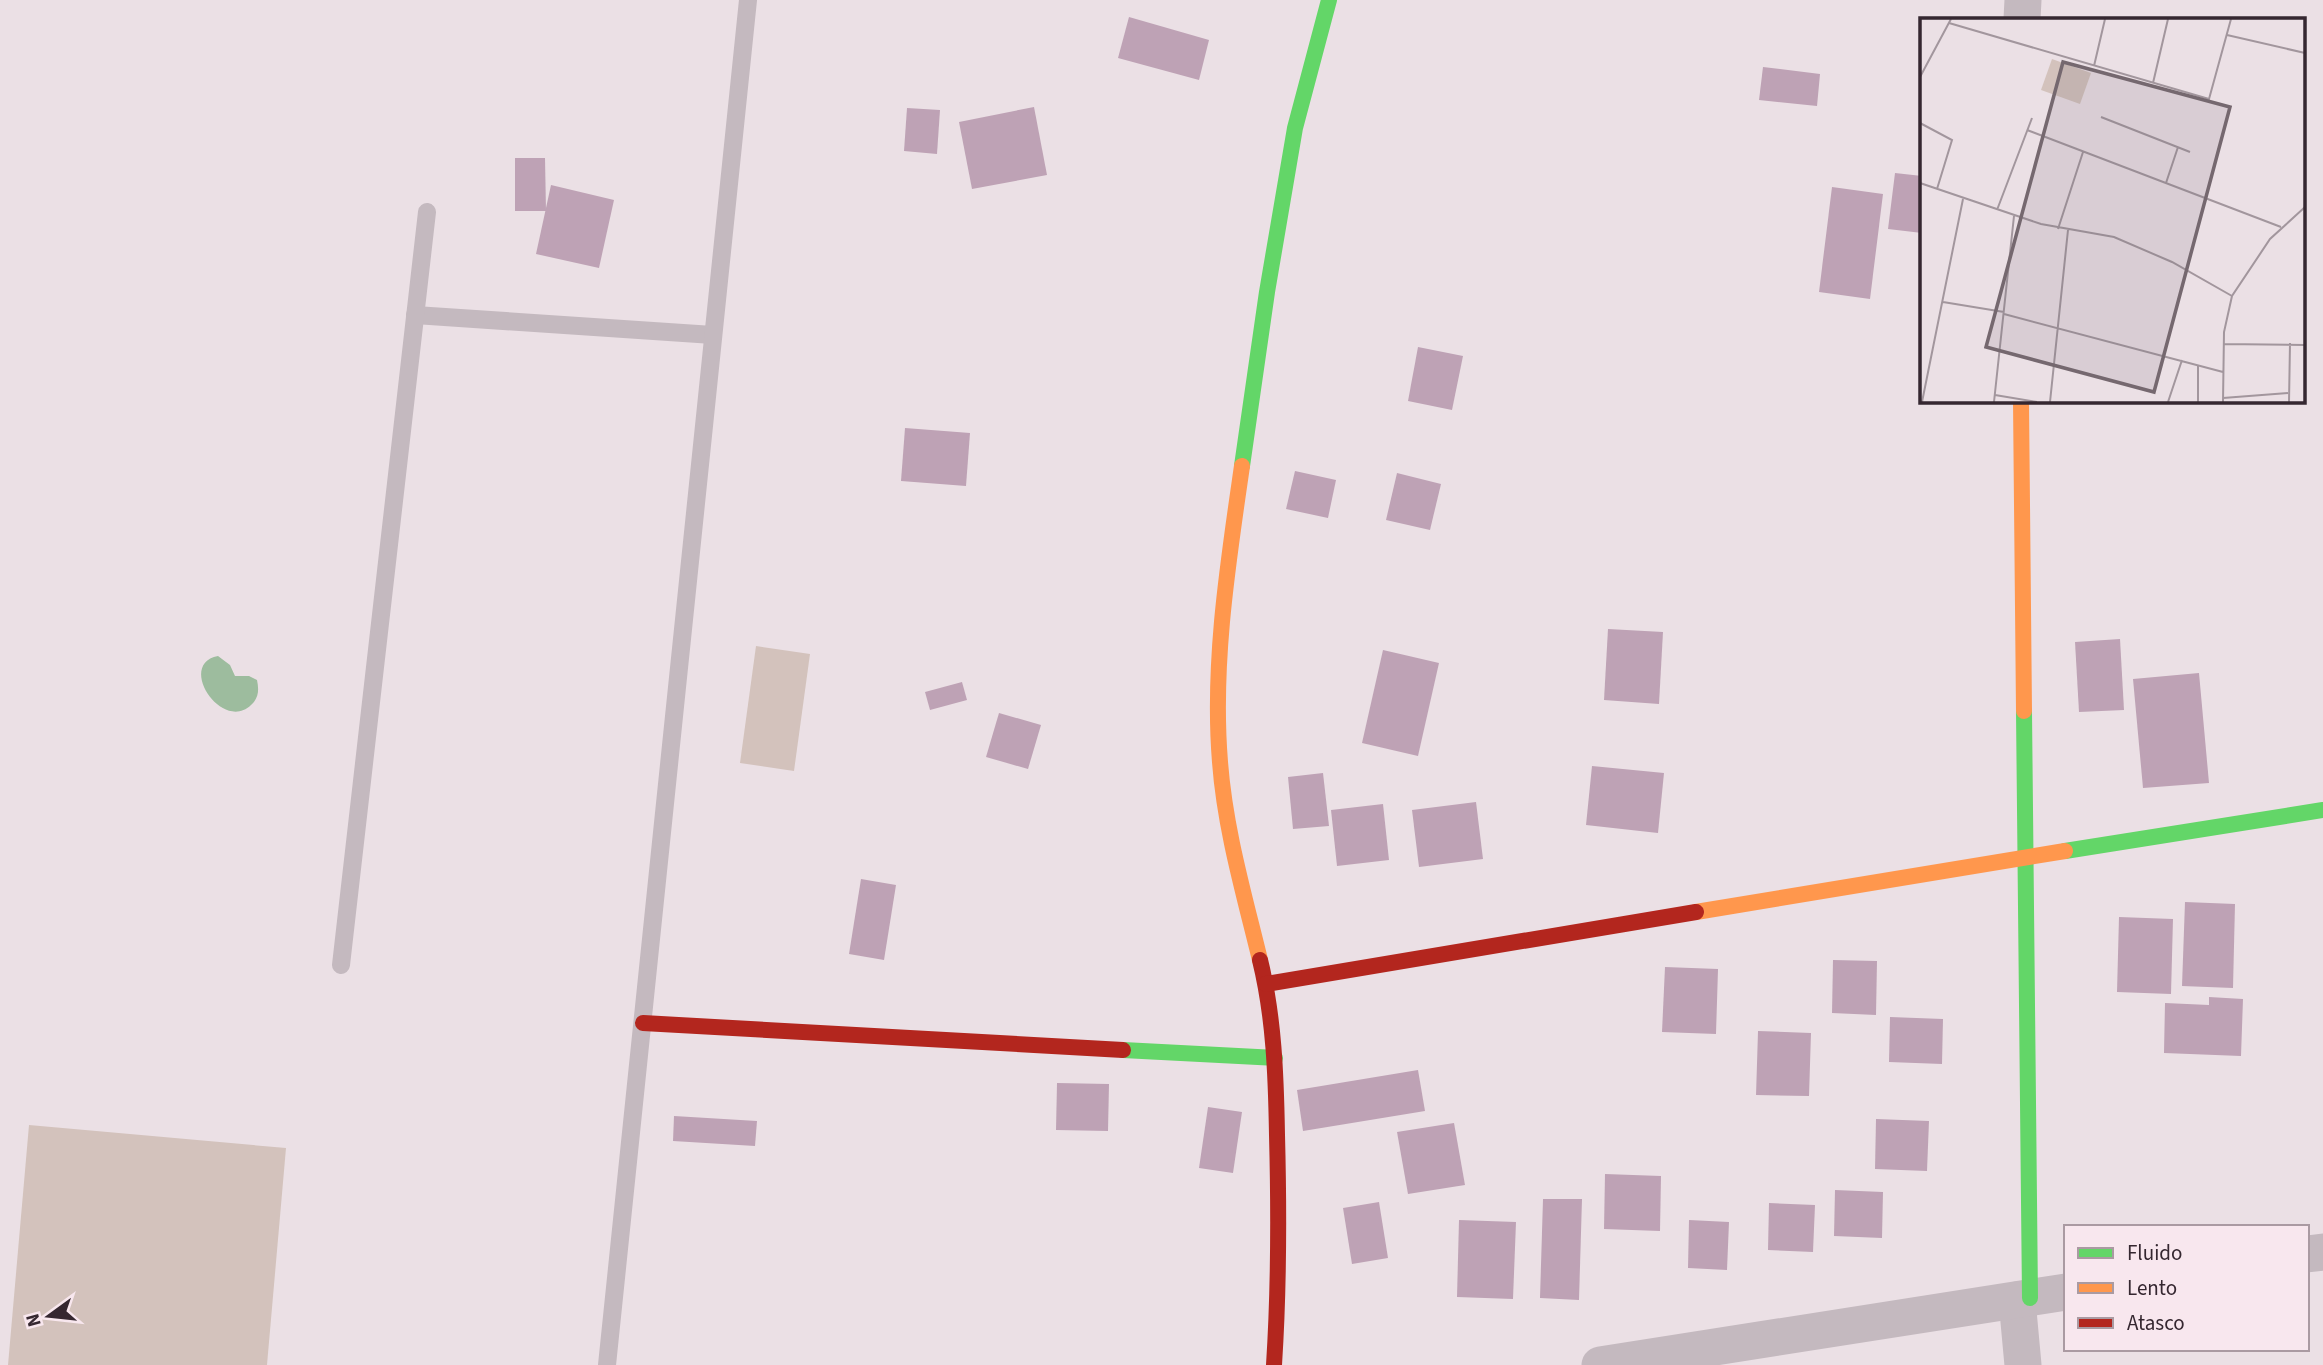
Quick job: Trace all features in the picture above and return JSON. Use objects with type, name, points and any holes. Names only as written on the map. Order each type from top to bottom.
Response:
[{"type":"street","points":[[1274,1365],[1278,1309],[1279,1199],[1275,1058],[1266,984],[1232,848],[1220,762],[1218,682],[1231,545],[1266,292],[1295,128],[1329,0]]},
{"type":"street","points":[[2022,0],[2022,18]]},
{"type":"street","points":[[2021,402],[2025,857],[2023,1365]]},
{"type":"street","points":[[1266,984],[2323,810]]},
{"type":"street","points":[[643,1023],[1275,1058]]},
{"type":"street","points":[[1600,1365],[2064,1292]]},
{"type":"lane","points":[[607,1365],[748,0]]},
{"type":"lane","points":[[341,965],[427,212]]},
{"type":"lane","points":[[415,315],[713,335]]},
{"type":"shaded area","points":[[756,646],[810,654],[794,771],[740,763]]},
{"type":"shaded area","points":[[218,656],[230,665],[235,676],[249,676],[257,680],[256,700],[240,711],[228,710],[217,704],[202,682],[201,671],[206,662]]},
{"type":"shaded area","points":[[29,1125],[286,1148],[267,1365],[8,1365]]},
{"type":"building","points":[[1129,17],[1209,40],[1199,80],[1118,58]]},
{"type":"building","points":[[1763,67],[1820,74],[1817,106],[1759,100]]},
{"type":"building","points":[[1034,107],[1047,175],[972,189],[959,122]]},
{"type":"building","points":[[907,108],[940,110],[937,154],[904,151]]},
{"type":"building","points":[[515,158],[545,158],[546,211],[515,211]]},
{"type":"building","points":[[1895,173],[1920,176],[1920,233],[1888,229]]},
{"type":"building","points":[[551,185],[614,200],[599,268],[536,254]]},
{"type":"building","points":[[1832,187],[1883,194],[1870,299],[1819,292]]},
{"type":"building","points":[[1418,347],[1463,356],[1452,410],[1408,401]]},
{"type":"building","points":[[905,428],[970,433],[966,486],[901,481]]},
{"type":"building","points":[[1295,471],[1336,480],[1328,518],[1286,509]]},
{"type":"building","points":[[1397,473],[1441,484],[1430,530],[1386,520]]},
{"type":"building","points":[[1608,629],[1663,632],[1659,704],[1604,700]]},
{"type":"building","points":[[2120,639],[2124,710],[2079,712],[2075,642]]},
{"type":"building","points":[[1383,650],[1439,663],[1418,756],[1362,743]]},
{"type":"building","points":[[2199,673],[2209,783],[2143,788],[2133,679]]},
{"type":"building","points":[[962,682],[967,700],[930,710],[925,692]]},
{"type":"building","points":[[999,713],[1041,725],[1028,769],[986,757]]},
{"type":"building","points":[[1592,766],[1664,773],[1658,833],[1586,825]]},
{"type":"building","points":[[1323,773],[1329,826],[1293,829],[1288,777]]},
{"type":"building","points":[[1476,802],[1483,859],[1419,867],[1412,810]]},
{"type":"building","points":[[1383,804],[1389,860],[1337,866],[1331,810]]},
{"type":"building","points":[[861,879],[896,885],[884,960],[849,954]]},
{"type":"building","points":[[2185,902],[2235,904],[2233,988],[2182,986]]},
{"type":"building","points":[[2119,917],[2173,919],[2171,994],[2117,992]]},
{"type":"building","points":[[1833,960],[1877,961],[1876,1015],[1832,1013]]},
{"type":"building","points":[[1665,967],[1718,969],[1716,1034],[1662,1032]]},
{"type":"building","points":[[2209,997],[2243,999],[2241,1056],[2164,1053],[2165,1003],[2209,1005]]},
{"type":"building","points":[[1890,1017],[1943,1019],[1942,1064],[1889,1062]]},
{"type":"building","points":[[1758,1031],[1811,1033],[1809,1096],[1756,1095]]},
{"type":"building","points":[[1418,1070],[1425,1111],[1303,1131],[1297,1090]]},
{"type":"building","points":[[1057,1083],[1109,1084],[1108,1131],[1056,1130]]},
{"type":"building","points":[[1208,1107],[1242,1112],[1233,1173],[1199,1168]]},
{"type":"building","points":[[674,1116],[757,1121],[755,1146],[673,1141]]},
{"type":"building","points":[[1876,1119],[1929,1121],[1927,1171],[1875,1169]]},
{"type":"building","points":[[1454,1123],[1465,1185],[1408,1194],[1397,1132]]},
{"type":"building","points":[[1605,1174],[1661,1176],[1660,1231],[1604,1229]]},
{"type":"building","points":[[1835,1190],[1883,1192],[1882,1238],[1834,1236]]},
{"type":"building","points":[[1543,1199],[1582,1199],[1579,1300],[1540,1298]]},
{"type":"building","points":[[1379,1202],[1388,1258],[1352,1264],[1343,1208]]},
{"type":"building","points":[[1769,1203],[1815,1205],[1813,1252],[1768,1250]]},
{"type":"building","points":[[1459,1220],[1516,1222],[1513,1299],[1457,1297]]},
{"type":"building","points":[[1689,1220],[1729,1222],[1727,1270],[1688,1268]]},
{"type":"traffic: fast","points":[[1242,466],[1267,292],[1295,128],[1329,0]]},
{"type":"traffic: fast","points":[[2024,711],[2030,1298]]},
{"type":"traffic: fast","points":[[2065,851],[2323,810]]},
{"type":"traffic: fast","points":[[1123,1050],[1275,1058]]},
{"type":"traffic: slow","points":[[2021,402],[2024,711]]},
{"type":"traffic: slow","points":[[1242,466],[1223,614],[1218,725],[1226,812],[1260,960]]},
{"type":"traffic: slow","points":[[1696,912],[2065,851]]},
{"type":"traffic: jam","points":[[1266,984],[1696,912]]},
{"type":"traffic: jam","points":[[1260,960],[1271,1025],[1276,1091],[1278,1250],[1274,1365]]},
{"type":"traffic: jam","points":[[643,1023],[1123,1050]]}]
